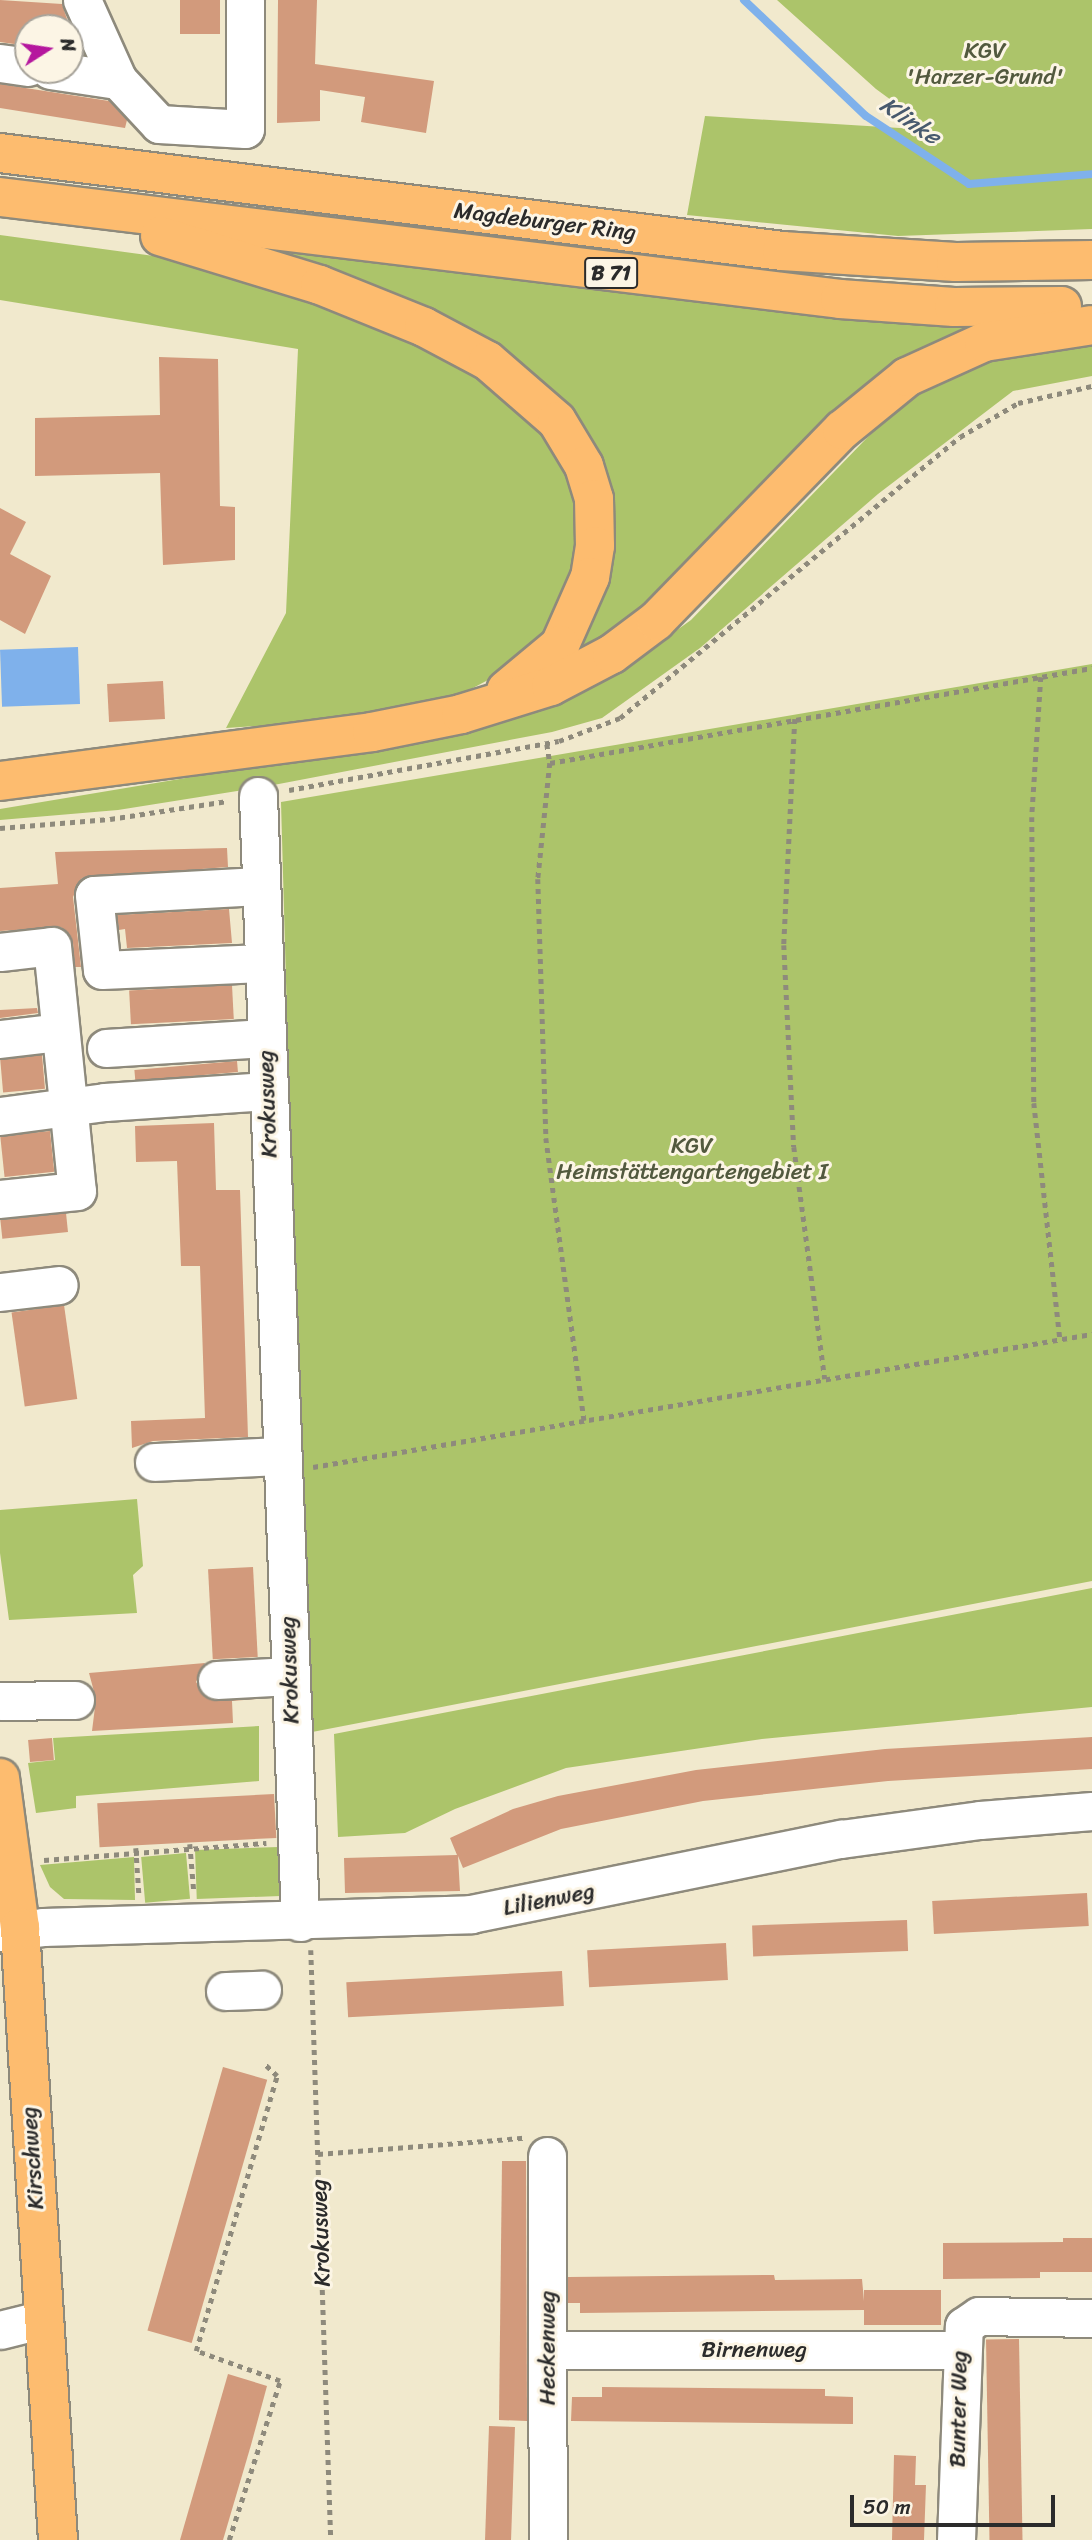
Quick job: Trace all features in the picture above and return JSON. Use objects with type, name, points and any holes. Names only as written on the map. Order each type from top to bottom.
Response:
[{"type":"main road","name":"Magdeburger Ring","points":[[0,153],[782,251],[956,262],[1092,260]]},
{"type":"main road","name":"Magdeburger Ring","points":[[0,197],[839,299],[954,307],[1092,304]]},
{"type":"main road","points":[[131,214],[164,240],[320,285],[451,340],[511,378],[568,436],[584,466],[596,514],[593,561],[581,606],[568,633],[540,665],[461,714]]},
{"type":"main road","points":[[0,781],[372,732],[461,714],[551,686],[626,644],[701,579],[850,422],[921,368],[984,342],[1092,325]]},
{"type":"main road","name":"Kirschweg","points":[[0,1777],[10,1930],[44,2319],[58,2540]]},
{"type":"street","points":[[82,0],[118,79],[159,124],[245,129],[245,0]]},
{"type":"street","points":[[84,74],[118,79]]},
{"type":"street","name":"Krokusweg","points":[[258,796],[267,1091],[254,1141],[269,1235],[294,1462],[290,1676],[300,1922]]},
{"type":"street","points":[[259,886],[94,895],[102,970],[262,963]]},
{"type":"street","points":[[0,952],[52,946],[77,1191],[0,1199]]},
{"type":"street","points":[[0,1039],[60,1032]]},
{"type":"street","points":[[106,1048],[265,1038]]},
{"type":"street","points":[[0,1116],[105,1101],[267,1091]]},
{"type":"street","points":[[0,1292],[59,1284]]},
{"type":"street","points":[[154,1462],[294,1462]]},
{"type":"street","points":[[217,1680],[290,1676]]},
{"type":"street","points":[[0,1701],[75,1700]]},
{"type":"street","name":"Lilienweg","points":[[10,1930],[471,1914],[910,1828],[1092,1811]]},
{"type":"street","points":[[225,1991],[262,1990]]},
{"type":"street","name":"Heckenweg","points":[[547,2156],[548,2540]]},
{"type":"street","name":"Bunter Weg","points":[[956,2540],[960,2350],[964,2326],[976,2317],[1092,2318]]},
{"type":"street","points":[[0,2330],[44,2319]]},
{"type":"street","name":"Birnenweg","points":[[548,2350],[960,2350]]},
{"type":"path","points":[[550,763],[1092,668]]},
{"type":"path","points":[[1041,677],[1032,817],[1034,1103],[1060,1339]]},
{"type":"path","points":[[795,719],[784,945],[794,1147],[825,1378]]},
{"type":"path","points":[[547,744],[550,763],[538,879],[546,1138],[584,1420]]},
{"type":"path","points":[[294,1462],[584,1420],[1092,1334]]},
{"type":"path","points":[[30,1861],[245,1842],[298,1840]]},
{"type":"path","points":[[190,1847],[194,1904]]},
{"type":"path","points":[[136,1851],[140,1905]]},
{"type":"path","name":"Krokusweg","points":[[300,1922],[311,1935],[331,2540]]},
{"type":"path","points":[[229,2540],[280,2381],[195,2351],[277,2076],[264,2064]]},
{"type":"path","points":[[318,2154],[541,2137],[547,2143],[547,2156]]},
{"type":"green space","name":"KGV 'Harzer-Grund'","points":[[777,0],[1092,0],[1092,229],[898,236],[687,215],[705,116],[932,130],[876,89]]},
{"type":"green space","points":[[0,235],[198,262],[238,273],[419,344],[499,388],[556,448],[577,498],[575,570],[551,627],[505,671],[454,698],[301,723],[226,728],[286,613],[298,349],[0,300]]},
{"type":"green space","points":[[251,245],[812,314],[975,325],[900,360],[635,619],[572,662],[602,597],[575,423]]},
{"type":"green space","points":[[1092,339],[1092,376],[1013,391],[878,494],[700,648],[602,718],[552,732],[263,787],[118,810],[0,820],[0,809],[341,752],[645,653],[691,620],[891,413],[935,379],[1000,356]]},
{"type":"green space","name":"KGV Heimstättengartengebiet I","points":[[1092,664],[1092,1581],[307,1733],[281,802]]},
{"type":"green space","points":[[137,1499],[143,1566],[133,1575],[137,1613],[9,1620],[0,1553],[0,1510]]},
{"type":"green space","points":[[1092,1588],[1092,1707],[762,1739],[566,1768],[455,1809],[405,1833],[338,1837],[334,1734]]},
{"type":"green space","points":[[259,1726],[259,1781],[76,1796],[76,1808],[36,1813],[28,1763],[55,1760],[53,1738]]},
{"type":"green space","points":[[279,1847],[281,1896],[197,1899],[195,1850]]},
{"type":"green space","points":[[186,1853],[190,1899],[145,1903],[141,1857]]},
{"type":"green space","points":[[134,1857],[135,1900],[64,1899],[50,1887],[40,1865]]},
{"type":"water","points":[[78,647],[80,704],[2,707],[0,650]]},
{"type":"building","points":[[0,0],[62,4],[65,14],[14,14],[14,44],[0,42]]},
{"type":"building","points":[[180,0],[220,0],[220,34],[180,34]]},
{"type":"building","points":[[278,0],[317,0],[315,64],[434,81],[426,133],[361,122],[365,97],[320,90],[320,121],[277,123]]},
{"type":"building","points":[[0,84],[109,101],[127,120],[125,128],[0,108]]},
{"type":"building","points":[[159,357],[218,359],[220,506],[235,507],[235,560],[163,565],[160,473],[35,476],[35,418],[160,415]]},
{"type":"building","points":[[0,508],[26,522],[10,554],[51,576],[25,634],[0,620]]},
{"type":"building","points":[[163,681],[165,719],[109,722],[107,684]]},
{"type":"building","points":[[227,848],[228,867],[82,878],[73,897],[81,967],[75,967],[73,943],[61,927],[0,931],[0,888],[58,884],[55,852]]},
{"type":"building","points":[[229,909],[232,943],[127,948],[125,929],[119,930],[117,915]]},
{"type":"building","points":[[232,985],[234,1019],[131,1024],[129,990]]},
{"type":"building","points":[[37,1008],[38,1013],[0,1018],[0,1010]]},
{"type":"building","points":[[42,1055],[45,1089],[3,1093],[0,1059]]},
{"type":"building","points":[[237,1061],[238,1072],[135,1081],[134,1070]]},
{"type":"building","points":[[214,1123],[216,1190],[240,1190],[248,1437],[153,1441],[132,1448],[131,1421],[205,1418],[200,1266],[181,1266],[177,1161],[136,1162],[135,1126]]},
{"type":"building","points":[[50,1131],[54,1172],[5,1177],[0,1136]]},
{"type":"building","points":[[66,1213],[68,1232],[2,1239],[0,1220]]},
{"type":"building","points":[[64,1305],[77,1399],[25,1406],[12,1312]]},
{"type":"building","points":[[253,1567],[258,1657],[213,1659],[208,1569]]},
{"type":"building","points":[[205,1663],[196,1682],[207,1698],[256,1699],[232,1701],[233,1723],[92,1731],[96,1699],[89,1673]]},
{"type":"building","points":[[1092,1737],[1092,1769],[888,1781],[703,1801],[561,1829],[463,1868],[458,1856],[460,1891],[345,1893],[344,1858],[457,1855],[450,1838],[513,1809],[558,1796],[696,1770],[885,1749]]},
{"type":"building","points":[[52,1738],[54,1760],[30,1762],[28,1740]]},
{"type":"building","points":[[274,1794],[276,1838],[100,1847],[97,1803]]},
{"type":"building","points":[[1087,1893],[1089,1926],[934,1934],[932,1901]]},
{"type":"building","points":[[907,1920],[908,1951],[753,1956],[752,1925]]},
{"type":"building","points":[[726,1943],[728,1980],[589,1987],[587,1950]]},
{"type":"building","points":[[562,1971],[564,2006],[348,2017],[346,1982]]},
{"type":"building","points":[[223,2067],[267,2080],[192,2343],[147,2330]]},
{"type":"building","points":[[502,2161],[526,2161],[527,2421],[499,2420]]},
{"type":"building","points":[[1063,2238],[1092,2238],[1092,2272],[1040,2272],[1040,2278],[943,2279],[943,2243],[1063,2242]]},
{"type":"building","points":[[774,2275],[775,2280],[862,2279],[864,2301],[864,2290],[941,2290],[941,2325],[864,2325],[864,2310],[580,2313],[580,2303],[568,2303],[568,2277]]},
{"type":"building","points":[[1019,2339],[1023,2540],[990,2540],[986,2340]]},
{"type":"building","points":[[228,2374],[267,2386],[251,2445],[223,2540],[180,2540]]},
{"type":"building","points":[[602,2387],[825,2389],[825,2396],[853,2397],[853,2424],[571,2421],[572,2397],[602,2397]]},
{"type":"building","points":[[489,2426],[515,2427],[511,2540],[485,2540]]},
{"type":"building","points":[[894,2455],[916,2456],[915,2485],[926,2485],[924,2540],[892,2540]]},
{"type":"waterway","name":"Klinke","points":[[744,0],[866,116],[969,184],[1092,174]]}]
